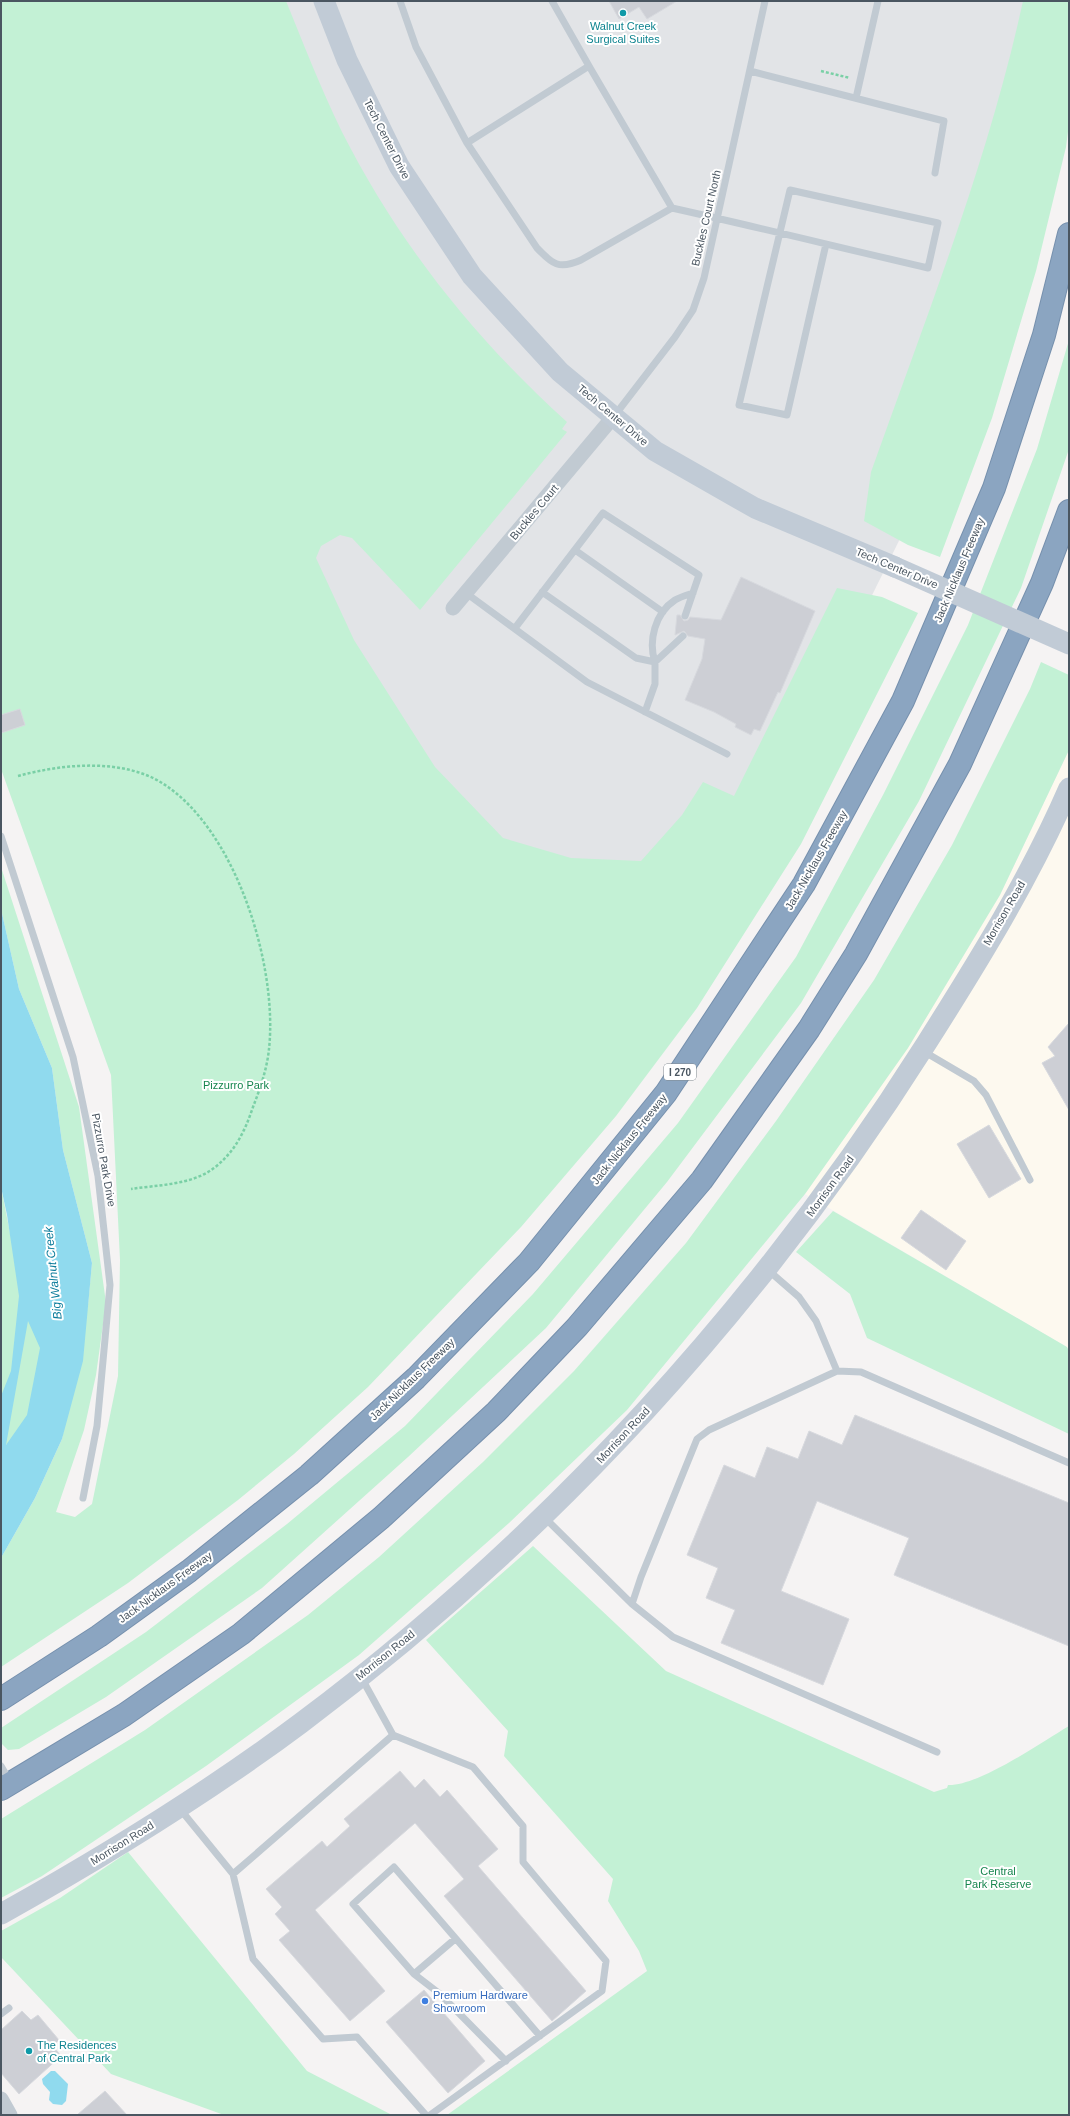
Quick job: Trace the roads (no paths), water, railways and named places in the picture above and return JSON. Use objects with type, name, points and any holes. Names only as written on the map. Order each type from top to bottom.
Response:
[{"type":"highway","name":"Jack Nicklaus Freeway","points":[[1,1699],[99,1636],[189,1571],[321,1465],[416,1378],[529,1262],[666,1093],[804,884],[903,701],[994,488],[1044,335],[1069,234]]},
{"type":"highway","points":[[4,1779],[124,1715],[241,1634],[381,1518],[496,1412],[577,1327],[702,1180],[809,1029],[860,947],[960,764],[1042,583],[1069,511]]},
{"type":"street","name":"Tech Center Drive","points":[[324,1],[347,60],[399,166],[472,276],[560,372],[656,450],[755,508],[895,567],[1069,644]]},
{"type":"street","name":"Buckles Court","points":[[453,608],[614,416]]},
{"type":"street","name":"Morrison Road","points":[[1,1914],[84,1868],[179,1808],[302,1722],[406,1638],[511,1546],[543,1516],[642,1415],[722,1324],[810,1214],[879,1118],[961,989],[1025,878],[1069,788]]},
{"type":"street","points":[[1,2099],[10,2115]]},
{"type":"lane","points":[[400,1],[416,47],[467,143],[537,248],[548,261],[556,265],[573,264],[672,208],[718,218],[779,233],[826,244],[928,268],[938,223],[790,190],[779,233],[739,405],[786,415],[826,244]]},
{"type":"lane","points":[[552,1],[672,208]]},
{"type":"lane","name":"Buckles Court North","points":[[614,416],[675,337],[693,310],[704,278],[718,218],[765,1]]},
{"type":"lane","points":[[856,98],[878,1]]},
{"type":"lane","points":[[467,143],[589,66]]},
{"type":"lane","points":[[750,71],[944,121],[935,173]]},
{"type":"lane","points":[[515,628],[603,513],[699,575],[685,616]]},
{"type":"lane","points":[[575,550],[663,612]]},
{"type":"lane","points":[[542,592],[636,658],[655,662]]},
{"type":"lane","points":[[466,593],[587,682],[727,754]]},
{"type":"lane","points":[[645,712],[655,684],[655,662],[651,650],[652,637],[663,612],[675,601],[693,593]]},
{"type":"lane","points":[[655,662],[683,636]]},
{"type":"lane","name":"Pizzurro Park Drive","points":[[1,836],[74,1057],[98,1176],[110,1285],[97,1426],[82,1498]]},
{"type":"lane","points":[[922,1050],[974,1081],[986,1095],[1030,1180]]},
{"type":"lane","points":[[766,1268],[799,1297],[816,1320],[837,1371]]},
{"type":"lane","points":[[632,1604],[641,1577],[697,1440],[708,1430],[837,1371],[861,1372],[1069,1463]]},
{"type":"lane","points":[[543,1516],[632,1604],[673,1637],[937,1752]]},
{"type":"lane","points":[[360,1675],[393,1735],[473,1767],[523,1826],[523,1862],[606,1962],[602,1991],[430,2115]]},
{"type":"lane","points":[[233,1874],[393,1735]]},
{"type":"lane","points":[[179,1808],[233,1874],[253,1959],[323,2039],[357,2037],[426,2115]]},
{"type":"lane","points":[[506,2061],[440,1994],[414,1974],[353,1904],[394,1867],[540,2036]]},
{"type":"lane","points":[[414,1974],[455,1938]]},
{"type":"lane","points":[[1,2014],[9,2008]]},
{"type":"water","name":"Big Walnut Creek","points":[[1,909],[19,989],[52,1068],[63,1150],[92,1263],[83,1361],[62,1439],[35,1498],[1,1558],[1,1396],[11,1371],[19,1296],[7,1215],[1,1187]],"holes":[[[28,1321],[40,1348],[27,1415],[6,1445]]]},
{"type":"water","points":[[51,2071],[55,2071],[68,2084],[66,2101],[62,2105],[53,2104],[49,2100],[50,2092],[43,2084],[42,2079]]},
{"type":"place","name":"Walnut Creek Surgical Suites","points":[[623,13]]},
{"type":"place","name":"Premium Hardware Showroom","points":[[425,2001]]},
{"type":"place","name":"The Residences of Central Park","points":[[29,2051]]},
{"type":"park label","name":"Pizzurro Park","points":[[236,1085]]},
{"type":"park label","name":"Central Park Reserve","points":[[998,1877]]}]
